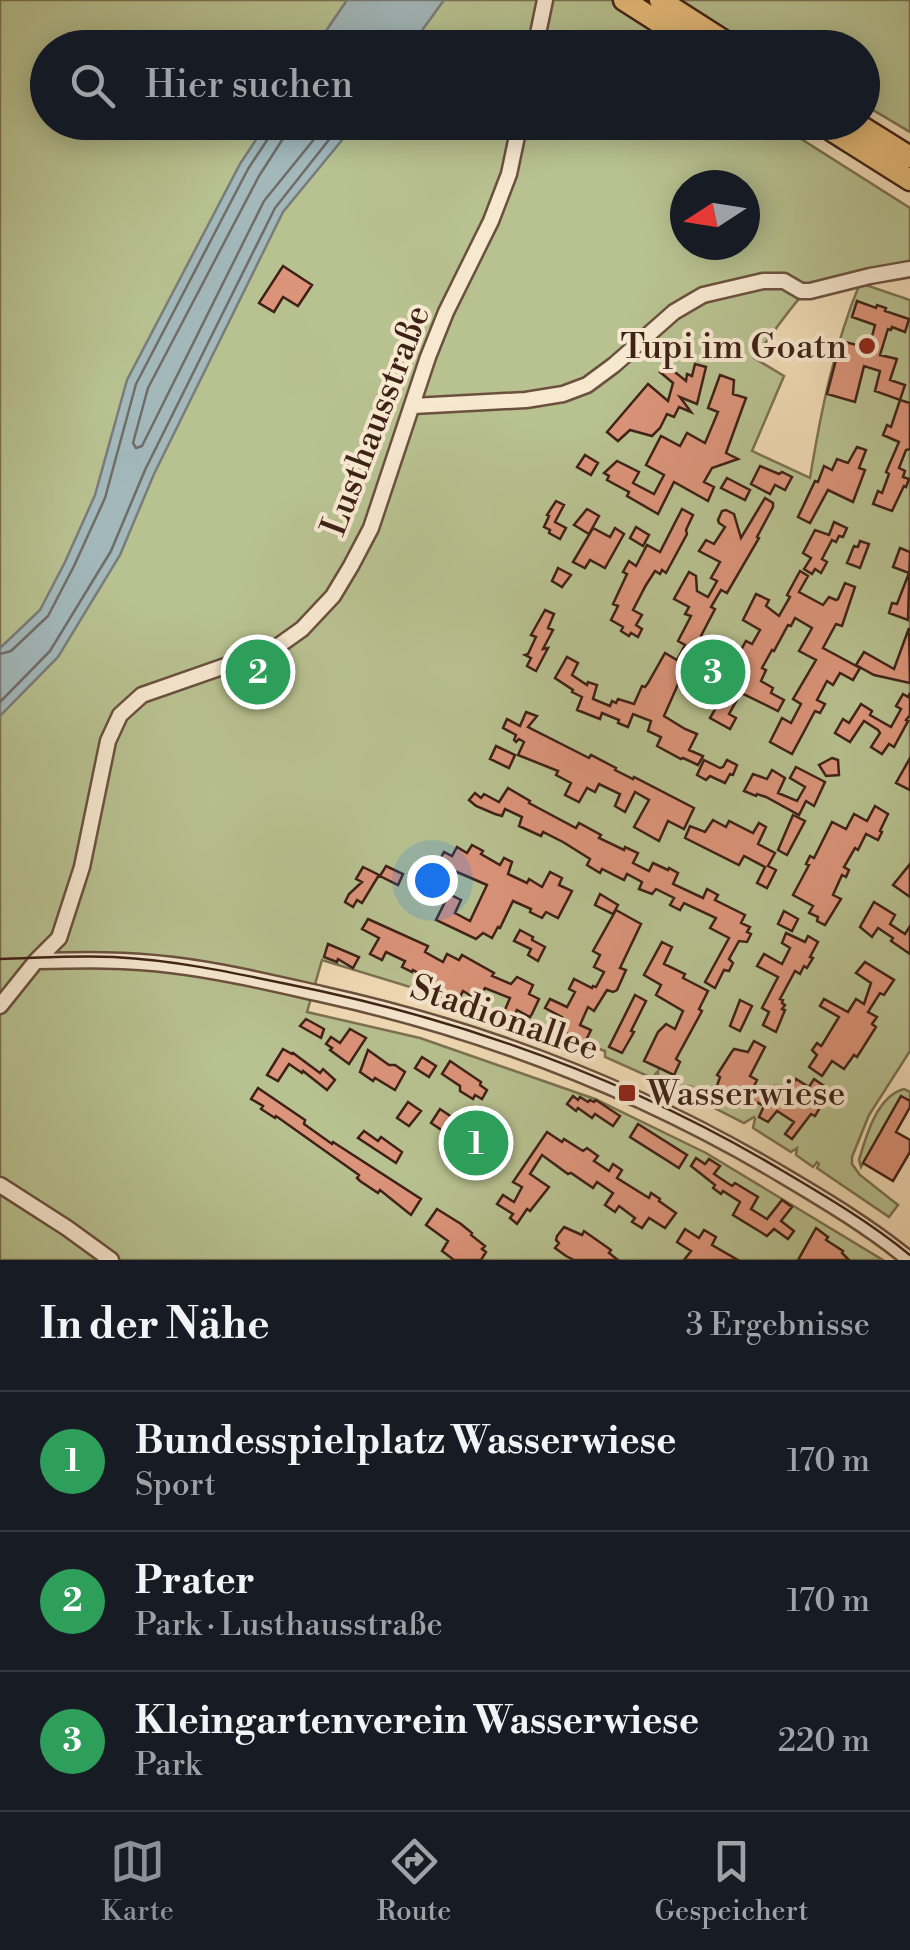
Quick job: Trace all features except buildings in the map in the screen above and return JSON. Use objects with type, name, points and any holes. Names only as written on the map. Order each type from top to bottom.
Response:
[{"type":"highway","points":[[624,0],[671,30]]},
{"type":"highway","points":[[660,0],[707,30]]},
{"type":"highway","points":[[880,138],[910,157]]},
{"type":"highway","points":[[847,140],[910,180]]},
{"type":"street","points":[[539,30],[545,0]]},
{"type":"street","name":"Lusthausstraße","points":[[0,1006],[59,938],[82,867],[108,741],[120,714],[142,695],[274,649],[302,629],[333,596],[371,528],[428,357],[492,220],[516,140]]},
{"type":"street","points":[[413,406],[564,394],[614,365],[674,312],[703,296],[762,281],[784,280],[810,292],[910,269]]},
{"type":"street","name":"Stadionallee","points":[[36,961],[101,960],[206,970],[372,1004],[520,1050],[619,1089],[738,1148],[877,1233],[910,1260]]},
{"type":"street","points":[[0,1185],[111,1260]]},
{"type":"green space","points":[[0,0],[910,0],[910,132],[880,114],[880,30],[30,30],[30,140],[803,140],[910,208],[910,263],[857,271],[809,288],[754,358],[784,376],[752,451],[810,478],[829,379],[860,283],[910,300],[910,1051],[869,1115],[852,1157],[860,1175],[898,1205],[889,1217],[817,1168],[817,1162],[813,1167],[796,1155],[797,1148],[791,1152],[753,1128],[754,1117],[744,1123],[691,1096],[692,1087],[683,1091],[658,1080],[658,1071],[652,1078],[605,1057],[605,1051],[515,1019],[322,960],[307,1012],[420,1038],[595,1099],[706,1153],[883,1260],[0,1260]]},
{"type":"green space","points":[[904,1089],[910,1092],[910,1101],[901,1097],[861,1167],[859,1160],[874,1118],[887,1100]]},
{"type":"water","points":[[347,0],[444,0],[422,30],[327,30]]},
{"type":"water","points":[[256,140],[342,140],[283,212],[154,474],[120,555],[58,657],[0,716],[0,648],[40,610],[65,562],[95,495],[127,380]]},
{"type":"tram line","points":[[0,959],[100,956],[180,964],[353,998],[481,1034],[605,1081],[725,1138],[848,1211],[910,1255]]},
{"type":"place","name":"Tupi im Goatn","points":[[867,346]]},
{"type":"place","name":"Prater","points":[[258,672]]},
{"type":"place","name":"Kleingartenverein Wasserwiese","points":[[713,672]]},
{"type":"place","name":"Wasserwiese","points":[[627,1093]]},
{"type":"place","name":"Bundesspielplatz Wasserwiese","points":[[476,1143]]}]
